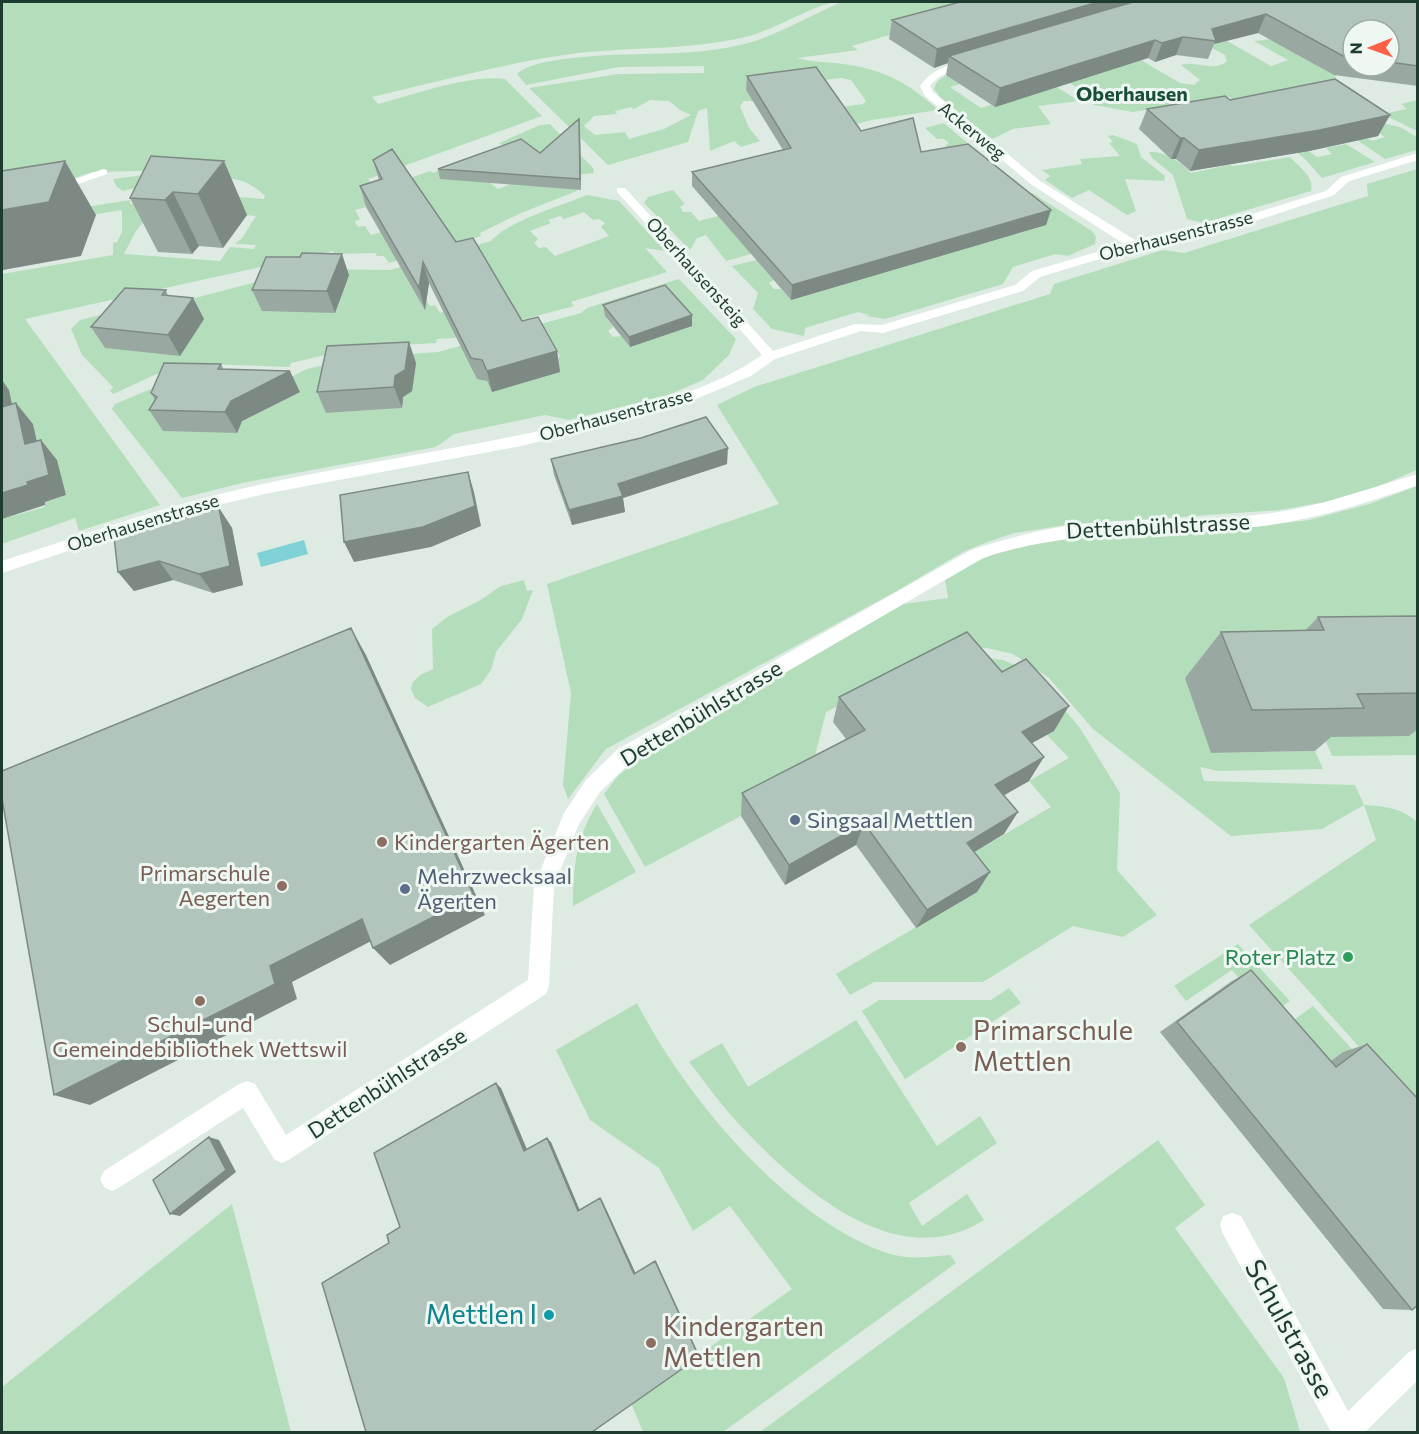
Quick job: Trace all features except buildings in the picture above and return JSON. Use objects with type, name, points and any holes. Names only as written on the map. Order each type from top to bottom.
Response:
[{"type":"street","name":"Ackerweg","points":[[984,58],[938,72],[925,86],[929,94],[1036,183],[1133,244]]},
{"type":"street","name":"Oberhausenstrasse","points":[[2,567],[175,510],[264,489],[521,441],[672,404],[746,373],[770,356],[860,327],[883,329],[1020,288],[1036,274],[1133,244],[1197,229],[1221,228],[1330,193],[1345,179],[1418,156]]},
{"type":"street","points":[[46,192],[103,172]]},
{"type":"street","name":"Oberhausensteig","points":[[621,190],[692,266],[770,356]]},
{"type":"street","name":"Dettenbühlstrasse","points":[[112,1179],[247,1092],[282,1151],[538,986],[544,886],[571,819],[593,786],[625,755],[978,554],[1011,541],[1053,532],[1130,526],[1241,522],[1311,513],[1363,499],[1418,479]]},
{"type":"street","name":"Schulstrasse","points":[[1232,1225],[1346,1432],[1418,1361]]},
{"type":"green space","points":[[2,2],[834,2],[765,31],[741,38],[700,45],[598,51],[526,61],[372,97],[378,104],[459,82],[491,78],[505,79],[542,116],[368,179],[376,189],[370,206],[355,210],[360,219],[355,222],[358,227],[365,226],[371,235],[430,218],[393,184],[438,170],[489,182],[498,189],[548,170],[499,143],[540,125],[550,124],[593,168],[594,173],[569,176],[577,191],[521,213],[480,233],[481,236],[389,263],[384,256],[377,256],[375,253],[335,254],[333,251],[25,319],[160,505],[79,531],[75,518],[2,544],[2,519],[45,507],[45,502],[66,495],[13,430],[2,380],[2,274],[113,255],[113,243],[117,242],[122,232],[122,210],[80,217],[80,208],[130,200],[130,204],[141,203],[154,209],[136,231],[124,254],[220,261],[230,247],[254,249],[256,245],[235,244],[242,238],[256,216],[214,212],[226,196],[264,199],[265,196],[255,187],[242,181],[217,178],[166,183],[123,191],[117,187],[113,179],[183,170],[92,172],[27,195],[2,209]]},
{"type":"green space","points":[[842,2],[1022,2],[964,13],[852,46],[858,50],[797,58],[857,66],[883,74],[917,92],[938,110],[872,120],[826,132],[813,111],[863,104],[866,101],[851,80],[841,78],[792,84],[753,101],[744,101],[740,106],[749,128],[760,141],[741,147],[734,141],[710,151],[707,108],[698,111],[688,142],[608,165],[529,88],[619,74],[704,73],[704,66],[619,67],[526,85],[517,74],[532,66],[566,59],[696,52],[736,46],[766,37]],"holes":[[[650,100],[669,101],[691,115],[664,129],[629,139],[625,132],[595,135],[584,126],[594,116],[617,114],[615,111],[631,107],[634,109]]]},
{"type":"green space","points":[[1199,25],[1271,66],[1288,60],[1254,41],[1341,31],[1341,72],[1336,75],[1333,88],[1261,120],[1229,97],[1133,112],[1094,105],[1079,89],[1062,78],[1102,37],[1180,83],[1194,85],[1200,80],[1181,65],[1216,66],[1227,61],[1225,55],[1178,30]]},
{"type":"green space","points":[[975,66],[985,76],[950,87],[981,108],[1017,97],[1030,70],[1079,101],[1038,106],[1051,124],[1013,129],[992,139],[940,97],[934,89],[940,79],[945,76]]},
{"type":"green space","points":[[1417,100],[1417,131],[1382,114],[1407,109],[1401,104]]},
{"type":"green space","points":[[1355,117],[1400,127],[1417,137],[1417,150],[1385,159],[1357,140],[1367,138],[1372,141],[1385,137]]},
{"type":"green space","points":[[944,123],[985,158],[758,252],[726,261],[706,235],[697,238],[690,250],[644,203],[648,197],[673,190],[685,204],[680,207],[683,212],[691,212],[699,221],[748,208],[891,151],[954,153],[945,146],[949,143],[944,139],[937,139],[925,128]]},
{"type":"green space","points":[[1113,135],[1137,144],[1141,157],[1165,176],[1164,181],[1125,179],[1136,211],[1127,215],[1089,190],[1072,198],[1045,180],[1050,176],[1042,170],[1082,164],[1080,159],[1120,156],[1109,143],[1113,142],[1108,136]]},
{"type":"green space","points":[[1280,138],[1296,141],[1317,157],[1332,154],[1326,148],[1346,144],[1375,162],[1322,178],[1306,160]]},
{"type":"green space","points":[[1149,152],[1162,153],[1172,158],[1191,173],[1228,165],[1290,157],[1311,181],[1311,191],[1203,223],[1187,219],[1173,175],[1152,158]]},
{"type":"green space","points":[[1417,169],[1417,470],[1379,486],[1326,502],[1279,510],[1066,525],[1014,533],[985,543],[963,552],[893,593],[606,749],[568,799],[563,785],[571,693],[547,584],[779,504],[717,405],[754,387],[1050,294],[1054,284],[1163,250],[1184,253],[1368,196],[1367,184]]},
{"type":"green space","points":[[1032,193],[1092,231],[1096,237],[1095,244],[1068,256],[1055,254],[1013,267],[1003,284],[885,319],[866,316],[870,315],[858,312],[805,328],[804,336],[772,329],[753,309],[758,293],[732,266],[756,260],[774,280],[769,283],[774,289],[781,289],[791,300],[843,285],[834,274],[874,263],[883,273],[956,251],[984,231],[995,240],[1040,227],[1010,201]]},
{"type":"green space","points":[[587,195],[619,201],[665,251],[645,248],[667,272],[571,302],[574,306],[454,338],[437,339],[436,343],[355,348],[291,363],[290,367],[181,363],[113,394],[110,391],[113,387],[82,355],[71,329],[80,320],[154,302],[176,303],[306,269],[390,270],[491,241],[510,226]],"holes":[[[584,212],[593,220],[599,219],[605,223],[601,227],[609,236],[555,256],[546,247],[539,248],[534,243],[538,239],[530,231],[551,223],[548,220],[560,216],[564,219]],[[477,260],[461,307],[440,313],[435,305],[430,306],[417,287]]]},
{"type":"green space","points":[[679,279],[736,339],[729,355],[703,380],[668,395],[569,420],[545,415],[454,434],[436,447],[242,483],[182,498],[112,409],[115,404],[186,374],[291,377],[307,369],[354,358],[438,352],[581,313],[587,308]],"holes":[[[605,316],[691,326],[630,347],[621,336],[613,337],[608,331],[613,327]],[[551,349],[556,350],[560,356],[558,359],[560,372],[492,392],[486,379],[477,379],[474,373]],[[403,394],[401,408],[327,413]]]},
{"type":"green space","points":[[1417,486],[1417,616],[1412,706],[1417,737],[1417,755],[1332,756],[1324,737],[1372,663],[1211,753],[1315,751],[1323,769],[1218,771],[1200,767],[1204,781],[1355,785],[1364,805],[1322,829],[1231,836],[1093,729],[1049,678],[1013,654],[987,648],[958,647],[826,712],[813,764],[773,799],[645,867],[604,794],[618,776],[640,758],[903,604],[948,598],[945,580],[982,559],[1010,548],[1084,536],[1244,528],[1309,520],[1369,504]]},
{"type":"green space","points":[[524,580],[527,591],[533,590],[522,619],[496,652],[491,670],[481,684],[428,707],[415,698],[411,689],[413,682],[420,675],[433,669],[432,629],[447,617],[479,601],[501,586]]},
{"type":"green space","points":[[967,655],[1003,660],[1028,671],[1043,684],[1080,728],[1120,793],[1117,870],[1157,915],[1123,937],[1073,926],[983,982],[874,982],[850,995],[836,974],[976,892],[955,864],[1051,807],[1029,781],[1069,758],[1047,735],[1054,731]]},
{"type":"green space","points":[[597,804],[636,872],[573,906],[577,853],[584,829]]},
{"type":"green space","name":"Roter Platz","points":[[1364,805],[1392,809],[1417,822],[1417,1111],[1249,925],[1376,840]]},
{"type":"green space","points":[[1238,944],[1290,1001],[1270,1015],[1232,970],[1186,1001],[1174,986]]},
{"type":"green space","points":[[1009,988],[1021,1003],[905,1079],[862,1011],[879,1000],[991,1000]]},
{"type":"green space","points":[[637,1003],[682,1077],[742,1150],[776,1183],[812,1212],[849,1236],[887,1253],[911,1257],[950,1255],[956,1263],[723,1432],[643,1432],[631,1403],[792,1289],[730,1206],[693,1231],[659,1168],[590,1120],[556,1050]]},
{"type":"green space","points":[[1313,1006],[1417,1121],[1343,1053],[1313,1075],[1276,1033]]},
{"type":"green space","points":[[856,1020],[937,1146],[980,1116],[997,1143],[909,1203],[922,1226],[967,1194],[984,1220],[951,1235],[916,1237],[883,1230],[849,1216],[818,1196],[761,1147],[725,1108],[689,1062],[722,1043],[748,1087]]},
{"type":"green space","points":[[1158,1140],[1205,1205],[1175,1228],[1284,1378],[1300,1432],[760,1432]]},
{"type":"green space","points":[[232,1204],[291,1432],[2,1432],[2,1387]]},
{"type":"water","points":[[304,540],[308,554],[261,567],[257,553]]},
{"type":"place","name":"Singsaal Mettlen","points":[[795,820]]},
{"type":"place","name":"Kindergarten Ägerten","points":[[382,842]]},
{"type":"place","name":"Primarschule Aegerten","points":[[282,886]]},
{"type":"place","name":"Mehrzwecksaal Ägerten","points":[[405,889]]},
{"type":"place","name":"Roter Platz","points":[[1348,957]]},
{"type":"place","name":"Schul- und Gemeindebibliothek Wettswil","points":[[200,1001]]},
{"type":"place","name":"Primarschule Mettlen","points":[[961,1047]]},
{"type":"place","name":"Mettlen I","points":[[549,1315]]},
{"type":"place","name":"Kindergarten Mettlen","points":[[651,1343]]},
{"type":"district","name":"Oberhausen","points":[[1132,94]]}]
